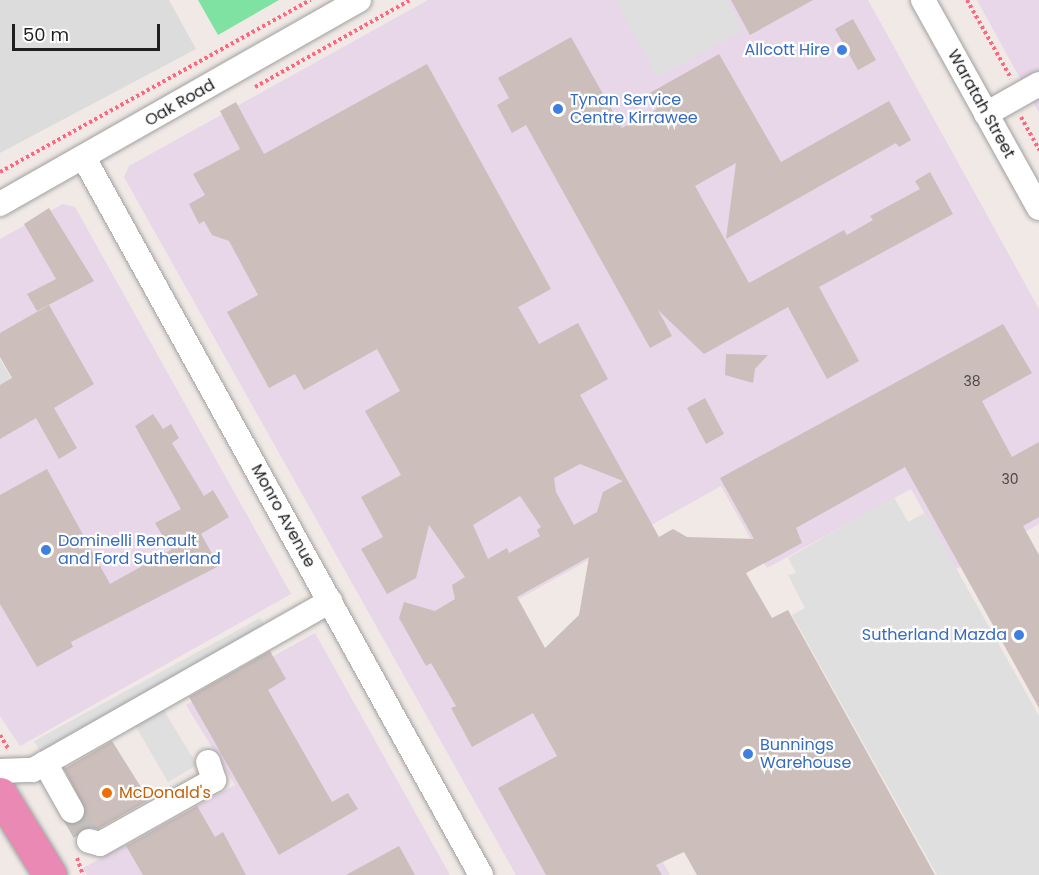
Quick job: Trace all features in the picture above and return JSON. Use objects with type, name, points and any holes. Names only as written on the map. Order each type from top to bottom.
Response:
[{"type":"highway","points":[[0,794],[50,875]]},
{"type":"street","name":"Waratah Street","points":[[923,0],[1039,208]]},
{"type":"street","name":"Oak Road","points":[[0,204],[356,1]]},
{"type":"street","points":[[986,114],[1039,84]]},
{"type":"street","name":"Monro Avenue","points":[[84,158],[481,875]]},
{"type":"street","points":[[0,771],[23,772],[45,763],[167,691],[330,602]]},
{"type":"street","points":[[88,841],[100,844],[214,780],[206,758]]},
{"type":"street","points":[[45,763],[72,811]]},
{"type":"path","points":[[0,172],[310,0]]},
{"type":"path","points":[[967,0],[1015,87],[1017,110],[1039,150]]},
{"type":"shaded area","points":[[0,0],[169,0],[196,49],[0,153]]},
{"type":"shaded area","points":[[428,0],[868,0],[1039,309],[1039,524],[956,569],[911,489],[767,568],[721,486],[517,600],[670,875],[516,875],[124,177],[129,166]]},
{"type":"shaded area","points":[[615,0],[727,0],[743,30],[658,77]]},
{"type":"shaded area","points":[[977,0],[1039,0],[1039,113]]},
{"type":"shaded area","points":[[63,204],[75,207],[291,594],[20,746],[0,716],[0,392],[16,383],[0,354],[0,239]]},
{"type":"shaded area","points":[[0,359],[13,382],[0,388]]},
{"type":"shaded area","points":[[894,497],[908,522],[925,513],[1039,716],[1039,875],[937,875],[792,615],[805,608],[788,575],[796,573],[788,558]]},
{"type":"shaded area","points":[[260,618],[267,630],[43,756],[34,741]]},
{"type":"shaded area","points":[[315,633],[450,875],[87,875],[83,868],[235,785],[186,705]]},
{"type":"shaded area","points":[[163,709],[197,765],[168,782],[135,725]]},
{"type":"green space","points":[[198,0],[279,0],[218,35]]},
{"type":"building","points":[[731,0],[813,0],[750,35]]},
{"type":"building","points":[[853,19],[876,60],[858,70],[835,29]]},
{"type":"building","points":[[571,37],[622,128],[657,109],[648,94],[719,54],[781,162],[889,101],[911,140],[899,147],[896,143],[726,239],[736,163],[695,186],[749,283],[844,230],[847,235],[873,220],[870,216],[920,189],[915,181],[930,172],[953,214],[819,287],[859,361],[827,379],[788,307],[704,354],[658,310],[672,336],[650,348],[526,125],[512,133],[497,105],[509,98],[498,78]]},
{"type":"building","points":[[427,64],[551,289],[518,307],[539,344],[578,323],[608,379],[580,395],[659,537],[673,529],[687,537],[754,539],[720,478],[1003,324],[1032,373],[982,401],[1012,457],[1039,442],[1039,517],[1023,526],[1039,555],[1039,708],[905,467],[796,528],[802,543],[746,573],[772,618],[788,610],[935,875],[697,875],[684,852],[656,865],[662,875],[546,875],[498,788],[557,756],[533,713],[472,747],[451,708],[456,706],[431,663],[426,666],[399,618],[404,602],[435,611],[455,599],[452,585],[465,577],[429,525],[416,578],[387,594],[361,549],[383,537],[361,497],[401,475],[365,411],[400,391],[377,349],[304,390],[295,374],[269,388],[227,312],[258,295],[229,241],[212,235],[204,221],[199,224],[189,204],[205,195],[193,174],[240,149],[220,111],[236,102],[264,154]],"holes":[[[580,464],[623,481],[603,492],[597,512],[574,525],[556,492],[554,478]],[[520,496],[541,527],[537,530],[540,536],[509,553],[507,548],[488,559],[473,525]],[[589,557],[579,615],[545,648],[517,597]]]},
{"type":"building","points":[[49,208],[94,281],[37,311],[27,294],[56,279],[24,224]]},
{"type":"building","points":[[49,305],[94,384],[54,408],[77,448],[59,459],[36,418],[0,439],[0,385],[12,378],[0,357],[0,333]]},
{"type":"building","points":[[726,354],[768,355],[755,369],[753,383],[725,375]]},
{"type":"building","points":[[705,398],[724,434],[706,444],[687,408]]},
{"type":"building","name":"Dominelli Renault and Ford Sutherland","points":[[153,414],[163,429],[171,424],[179,438],[172,443],[204,496],[213,490],[229,517],[201,534],[219,566],[71,642],[73,647],[37,667],[0,604],[0,495],[47,469],[110,584],[171,550],[155,523],[181,509],[135,426]]},
{"type":"building","points":[[270,651],[286,679],[268,690],[332,802],[348,793],[358,809],[279,855],[189,697]]},
{"type":"building","name":"McDonald's","points":[[112,741],[149,800],[98,829],[86,827],[77,834],[73,825],[84,819],[86,811],[64,769]]},
{"type":"building","points":[[197,806],[215,837],[223,832],[246,875],[143,875],[126,846]]},
{"type":"building","points":[[399,846],[415,875],[346,875]]},
{"type":"tunnel","points":[[72,811],[89,841]]},
{"type":"place","name":"Allcott Hire","points":[[842,50]]},
{"type":"place","name":"Tynan Service Centre Kirrawee","points":[[558,109]]},
{"type":"place","name":"Dominelli Renault and Ford Sutherland","points":[[46,550]]},
{"type":"place","name":"Sutherland Mazda","points":[[1019,635]]},
{"type":"place","name":"Bunnings Warehouse","points":[[748,754]]},
{"type":"place","name":"McDonald's","points":[[107,793]]}]
